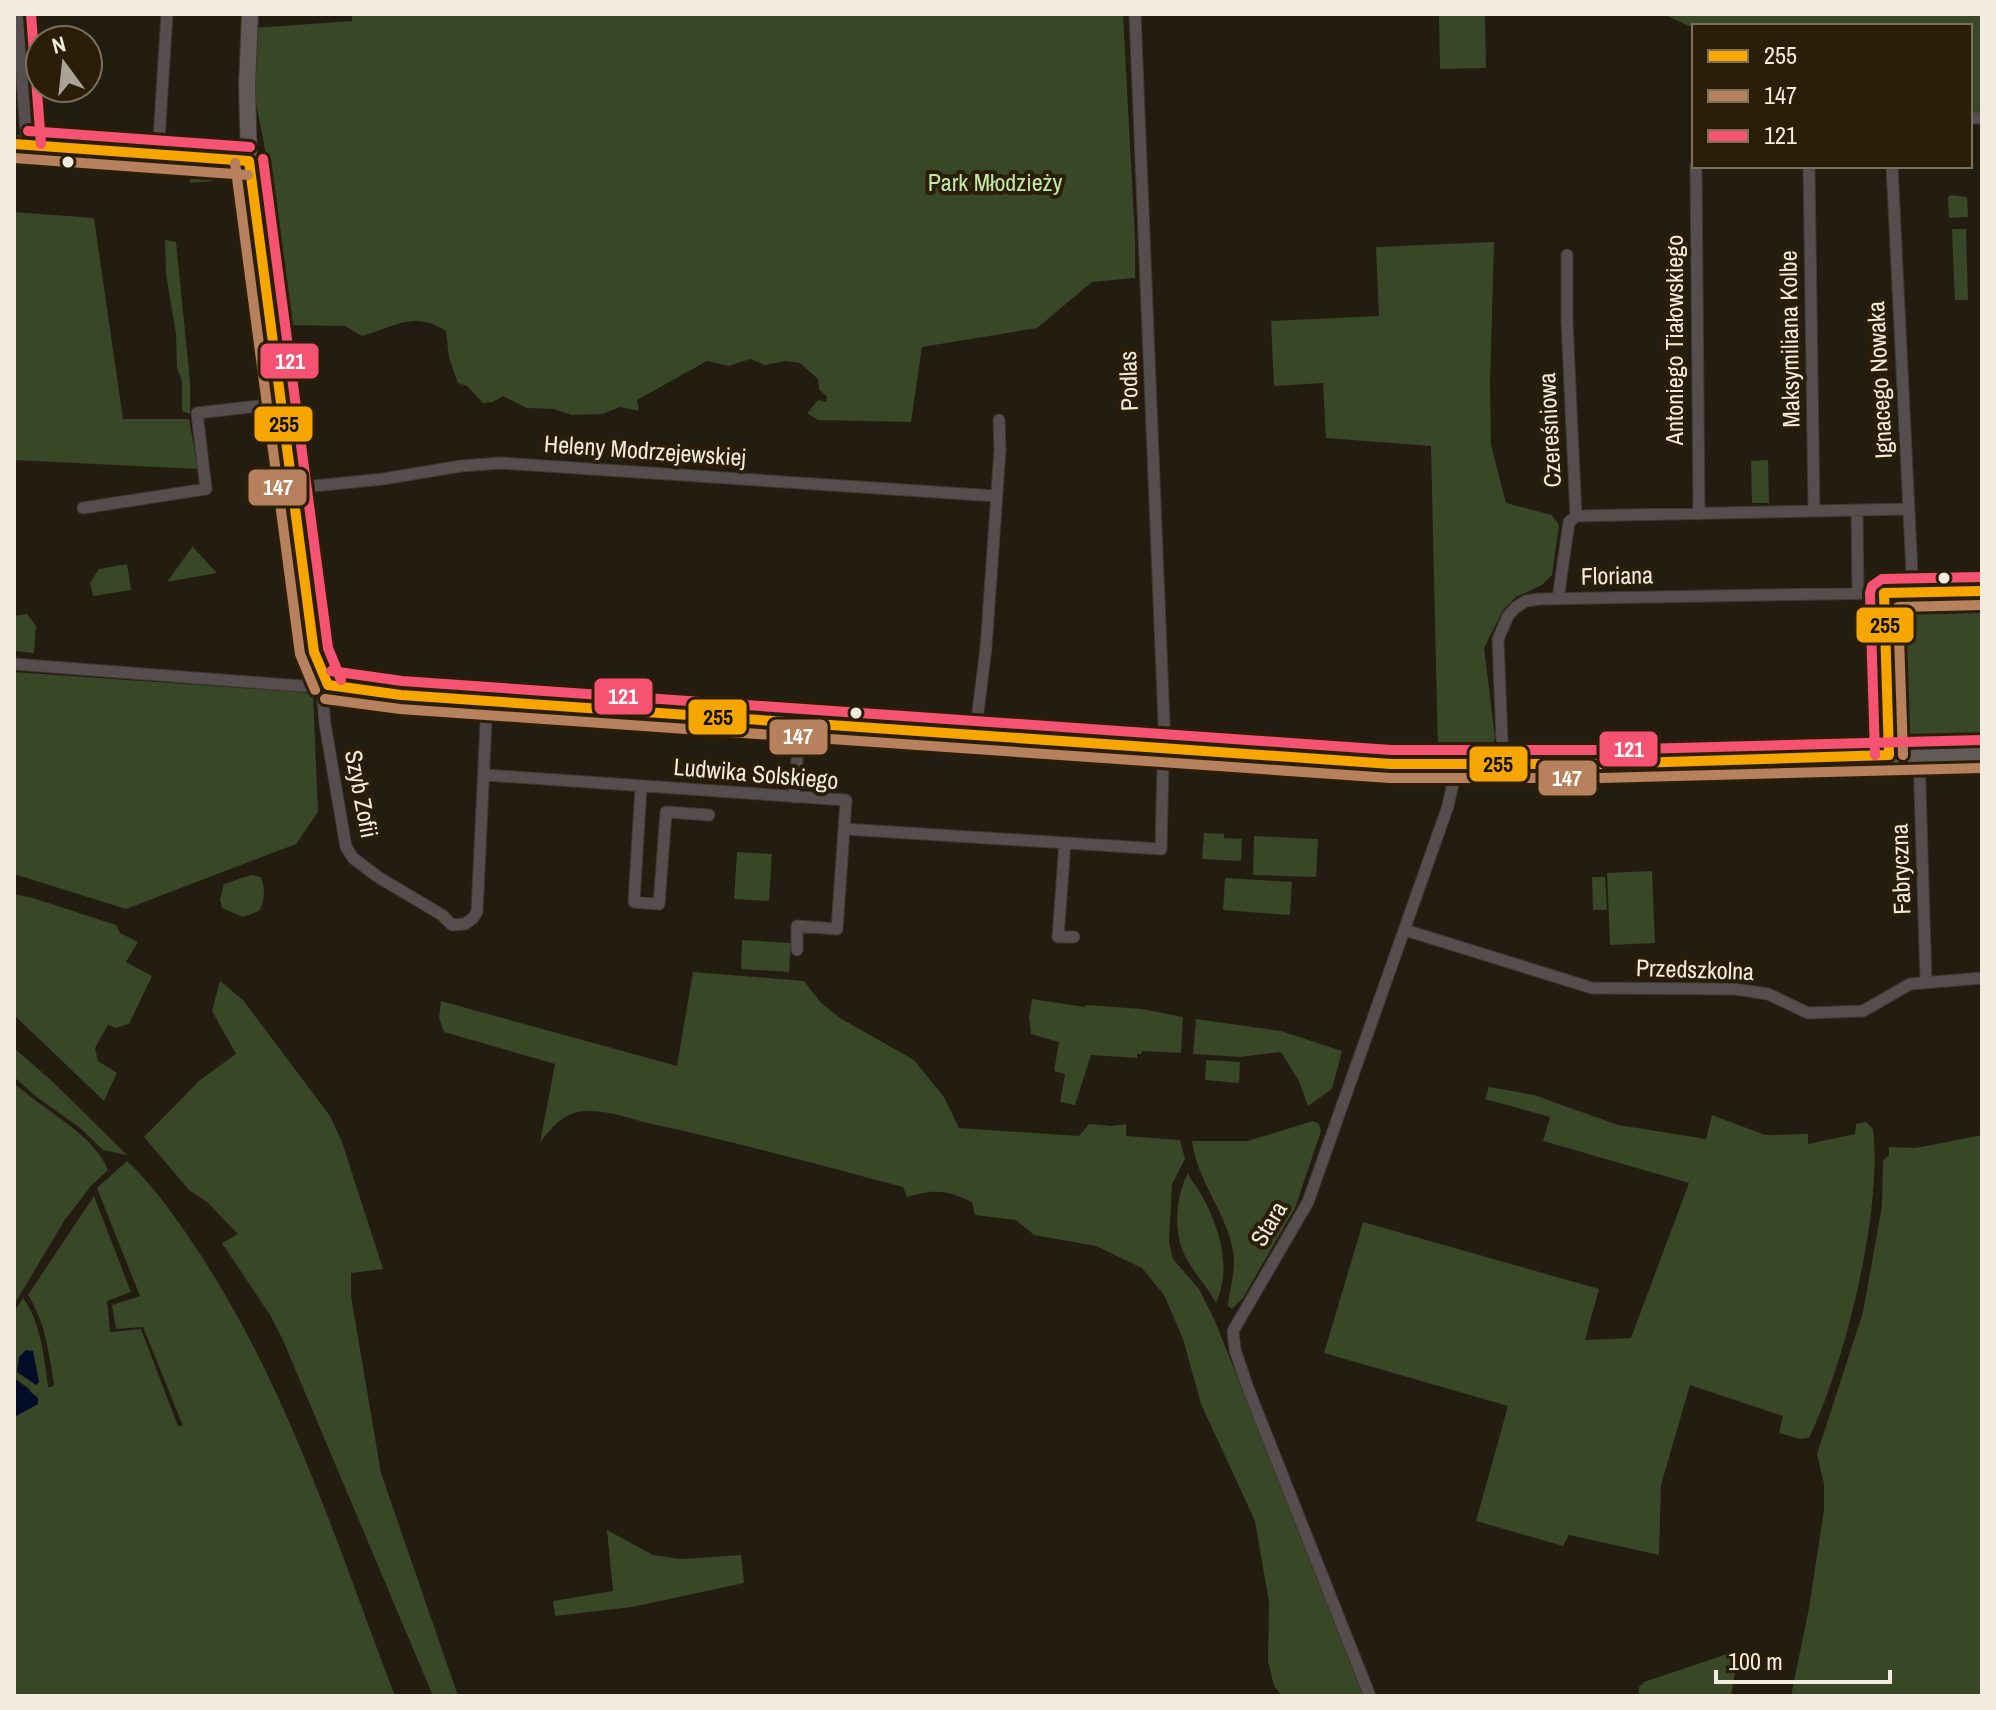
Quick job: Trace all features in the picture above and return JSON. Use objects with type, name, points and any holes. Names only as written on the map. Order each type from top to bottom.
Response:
[{"type":"street","points":[[17,14],[20,144],[249,161]]},
{"type":"street","points":[[158,154],[167,14]]},
{"type":"street","points":[[250,14],[247,85],[249,161],[314,652],[328,685]]},
{"type":"street","name":"Podlas","points":[[1135,14],[1163,748]]},
{"type":"street","name":"Antoniego Tiałowskiego","points":[[1696,168],[1699,514]]},
{"type":"street","name":"Maksymiliana Kolbe","points":[[1809,168],[1814,511]]},
{"type":"street","name":"Ignacego Nowaka","points":[[1892,168],[1913,593]]},
{"type":"street","name":"Czereśniowa","points":[[1558,599],[1569,522],[1576,516],[1567,336],[1567,255]]},
{"type":"street","points":[[83,508],[206,489],[197,413],[268,405],[282,407]]},
{"type":"street","points":[[975,735],[986,648],[999,420]]},
{"type":"street","name":"Heleny Modrzejewskiej","points":[[293,488],[501,463],[996,496]]},
{"type":"street","points":[[1576,516],[1908,509]]},
{"type":"street","points":[[1857,510],[1858,594]]},
{"type":"street","name":"Floriana","points":[[1503,766],[1498,639],[1508,616],[1526,601],[1982,591]]},
{"type":"street","points":[[1884,593],[1889,755]]},
{"type":"street","points":[[14,664],[302,686],[328,685],[369,693],[1391,764],[1503,766],[1982,754]]},
{"type":"street","name":"Szyb Zofii","points":[[328,685],[323,701],[325,724],[346,847],[353,858],[378,877],[442,915],[452,925],[465,924],[477,912],[485,775]]},
{"type":"street","points":[[485,775],[487,701]]},
{"type":"street","points":[[794,797],[800,722]]},
{"type":"street","name":"Ludwika Solskiego","points":[[485,775],[846,800],[844,829],[1161,849],[1163,748]]},
{"type":"street","name":"Fabryczna","points":[[1919,755],[1926,981]]},
{"type":"street","name":"Stara","points":[[1370,1696],[1249,1391],[1235,1350],[1233,1331],[1308,1202],[1451,797],[1457,765]]},
{"type":"street","points":[[641,787],[634,902],[659,904],[666,812],[709,815]]},
{"type":"street","points":[[797,950],[797,926],[837,929],[844,829]]},
{"type":"street","points":[[1065,843],[1058,937],[1074,937]]},
{"type":"street","name":"Przedszkolna","points":[[1405,930],[1592,988],[1735,989],[1768,994],[1808,1013],[1863,1011],[1910,984],[1982,978]]},
{"type":"green space","name":"Park Młodzieży","points":[[352,14],[1123,14],[1135,278],[1092,282],[1037,328],[922,347],[911,422],[818,420],[807,413],[818,400],[826,402],[827,397],[819,389],[818,379],[800,363],[786,361],[765,365],[750,359],[729,366],[707,361],[637,400],[639,411],[620,407],[603,414],[572,415],[554,409],[527,408],[503,396],[483,403],[467,386],[458,383],[449,358],[446,331],[435,325],[404,322],[362,336],[345,326],[281,325],[271,182],[253,86],[254,28],[352,21]]},
{"type":"green space","points":[[1439,14],[1485,14],[1486,68],[1440,69]]},
{"type":"green space","points":[[1663,14],[1982,14],[1982,113],[1972,114],[1972,24],[1692,24],[1692,27]]},
{"type":"green space","points":[[182,169],[232,173],[239,179],[243,210],[235,211],[230,174],[213,176],[214,181],[190,183],[190,177],[181,176]]},
{"type":"green space","points":[[1950,195],[1967,197],[1968,217],[1949,218]]},
{"type":"green space","points":[[14,212],[94,218],[123,419],[189,419],[198,469],[14,460]]},
{"type":"green space","points":[[1952,229],[1966,229],[1968,300],[1955,300]]},
{"type":"green space","points":[[165,240],[176,242],[190,381],[190,414],[182,411],[182,381],[177,368]]},
{"type":"green space","points":[[1494,242],[1491,445],[1506,503],[1552,515],[1559,525],[1552,575],[1542,585],[1516,597],[1503,610],[1484,648],[1495,737],[1492,751],[1438,753],[1431,446],[1326,438],[1323,383],[1274,386],[1271,321],[1379,316],[1376,247]]},
{"type":"green space","points":[[1768,460],[1769,503],[1752,503],[1751,461]]},
{"type":"green space","points":[[192,547],[217,573],[167,582]]},
{"type":"green space","points":[[127,564],[131,590],[93,596],[90,583],[99,569]]},
{"type":"green space","points":[[1982,597],[1982,744],[1902,746],[1895,704],[1896,603],[1901,600]]},
{"type":"green space","points":[[27,614],[36,626],[34,653],[14,651],[14,616]]},
{"type":"green space","points":[[14,672],[313,693],[318,812],[296,844],[126,909],[14,874]]},
{"type":"green space","points":[[1204,833],[1242,839],[1241,861],[1202,859]]},
{"type":"green space","points":[[1254,836],[1318,839],[1316,877],[1253,875]]},
{"type":"green space","points":[[737,852],[772,854],[769,901],[734,899]]},
{"type":"green space","points":[[1652,871],[1655,943],[1610,945],[1607,873]]},
{"type":"green space","points":[[251,875],[260,877],[263,885],[264,898],[259,911],[243,917],[222,908],[220,899],[224,884]]},
{"type":"green space","points":[[1592,877],[1605,877],[1607,910],[1593,910]]},
{"type":"green space","points":[[1225,878],[1292,882],[1290,915],[1223,910]]},
{"type":"green space","points":[[14,894],[116,925],[120,933],[138,942],[126,962],[152,976],[129,1024],[116,1028],[108,1025],[95,1048],[98,1061],[117,1073],[104,1101],[14,1015]]},
{"type":"green space","points":[[742,940],[791,943],[789,972],[741,969]]},
{"type":"green space","points":[[693,972],[804,981],[821,1003],[840,1018],[914,1060],[944,1097],[959,1128],[1079,1136],[1089,1124],[1126,1124],[1126,1136],[1180,1140],[1185,1159],[1172,1184],[1169,1242],[1173,1259],[1199,1289],[1215,1321],[1365,1696],[1282,1696],[1274,1686],[1268,1661],[1269,1602],[1255,1521],[1201,1404],[1183,1339],[1164,1295],[1142,1268],[1096,1246],[1034,1235],[1016,1220],[975,1215],[972,1202],[955,1195],[933,1192],[907,1197],[903,1187],[607,1113],[587,1111],[567,1116],[540,1143],[555,1064],[444,1032],[439,1018],[441,1001],[677,1066]]},
{"type":"green space","points":[[220,981],[243,1000],[330,1116],[342,1142],[383,1269],[351,1273],[351,1296],[381,1473],[458,1696],[433,1696],[282,1338],[222,1243],[238,1234],[207,1202],[189,1190],[144,1137],[200,1080],[236,1054],[212,1011]]},
{"type":"green space","points":[[1032,999],[1085,1007],[1142,1009],[1183,1017],[1181,1053],[1142,1051],[1137,1058],[1091,1055],[1075,1105],[1060,1102],[1065,1074],[1054,1071],[1059,1042],[1031,1034],[1029,1017]]},
{"type":"green space","points":[[1196,1019],[1281,1031],[1342,1051],[1332,1089],[1308,1106],[1299,1081],[1281,1052],[1240,1057],[1193,1054]]},
{"type":"green space","points":[[14,1048],[127,1155],[103,1150],[79,1127],[14,1077]]},
{"type":"green space","points":[[1206,1060],[1240,1062],[1239,1083],[1205,1080]]},
{"type":"green space","points":[[14,1083],[92,1145],[108,1170],[91,1186],[64,1221],[14,1305]]},
{"type":"green space","points":[[1489,1087],[1534,1095],[1618,1125],[1706,1139],[1712,1115],[1765,1135],[1808,1134],[1808,1144],[1855,1134],[1856,1124],[1866,1122],[1873,1129],[1875,1162],[1867,1243],[1836,1370],[1809,1438],[1800,1439],[1779,1433],[1783,1416],[1690,1385],[1661,1485],[1659,1555],[1569,1535],[1563,1546],[1476,1521],[1508,1406],[1324,1353],[1363,1222],[1599,1289],[1585,1340],[1631,1338],[1689,1183],[1543,1141],[1550,1117],[1485,1099]]},
{"type":"green space","points":[[1313,1121],[1319,1124],[1321,1131],[1295,1208],[1243,1298],[1232,1309],[1228,1306],[1234,1263],[1231,1242],[1200,1171],[1192,1141],[1248,1141]]},
{"type":"green space","points":[[1982,1135],[1982,1696],[1791,1696],[1824,1510],[1824,1484],[1817,1454],[1863,1312],[1882,1206],[1883,1160],[1889,1155],[1889,1147],[1916,1148]]},
{"type":"green space","points":[[127,1161],[158,1194],[193,1244],[233,1308],[261,1361],[310,1471],[395,1696],[14,1696],[14,1417],[37,1404],[29,1388],[14,1378],[14,1312],[23,1298],[38,1329],[48,1387],[52,1387],[46,1338],[28,1295],[94,1196],[131,1292],[107,1301],[110,1332],[141,1329],[178,1426],[183,1426],[143,1327],[116,1329],[112,1305],[140,1296],[97,1188]]},
{"type":"green space","points":[[1188,1173],[1212,1216],[1221,1244],[1223,1274],[1216,1303],[1187,1260],[1178,1234],[1179,1202]]},
{"type":"green space","points":[[607,1530],[653,1555],[681,1559],[741,1555],[744,1583],[632,1607],[555,1616],[553,1601],[613,1591]]},
{"type":"green space","points":[[1733,1652],[1738,1656],[1731,1696],[1639,1696],[1639,1687],[1644,1682]]},
{"type":"water","points":[[26,1350],[33,1351],[39,1382],[36,1385],[17,1372],[19,1357]]},
{"type":"water","points":[[14,1378],[38,1398],[38,1404],[14,1417]]},
{"type":"transit line","name":"121","points":[[31,14],[41,144]]},
{"type":"transit line","name":"121","points":[[28,131],[250,147]]},
{"type":"transit line","name":"255","points":[[14,144],[249,161]]},
{"type":"transit line","name":"147","points":[[14,158],[248,175]]},
{"type":"transit line","name":"121","points":[[263,159],[328,648],[341,680]]},
{"type":"transit line","name":"255","points":[[249,161],[314,652],[328,685]]},
{"type":"transit line","name":"147","points":[[235,163],[300,654],[315,690]]},
{"type":"transit line","name":"121","points":[[1875,755],[1872,586],[1882,579],[1982,577]]},
{"type":"transit line","name":"255","points":[[1889,755],[1884,593],[1982,591]]},
{"type":"transit line","name":"147","points":[[1903,755],[1898,607],[1982,605]]},
{"type":"transit line","name":"121","points":[[331,671],[402,681],[1391,750],[1601,750],[1982,740]]},
{"type":"transit line","name":"255","points":[[328,685],[401,695],[1391,764],[1601,764],[1889,755]]},
{"type":"transit line","name":"147","points":[[325,699],[400,709],[1390,778],[1601,778],[1982,768]]}]
